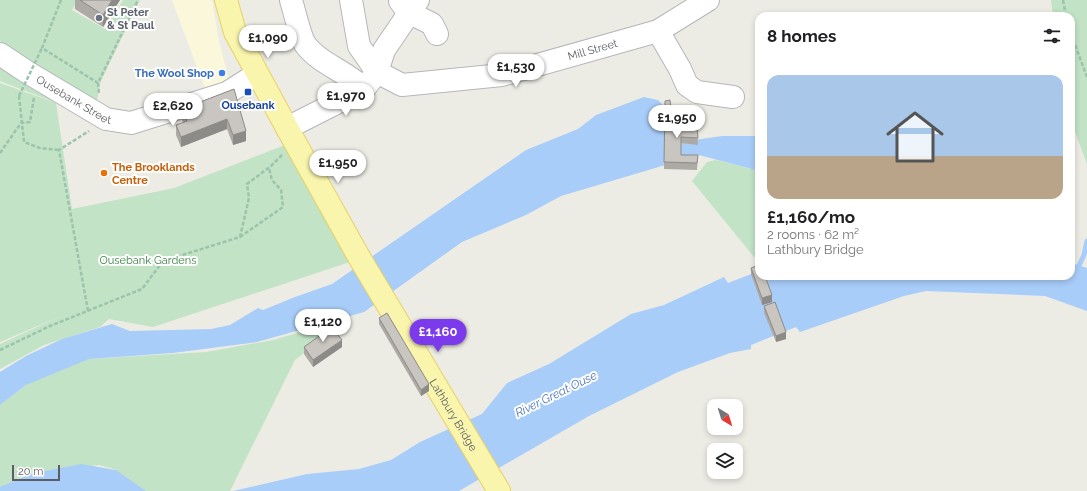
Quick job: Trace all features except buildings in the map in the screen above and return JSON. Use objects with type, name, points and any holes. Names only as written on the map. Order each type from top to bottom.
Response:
[{"type":"main road","name":"Lathbury Bridge","points":[[226,0],[235,32],[291,136],[359,257],[499,491]]},
{"type":"street","points":[[291,0],[305,44],[320,58],[356,80],[370,80]]},
{"type":"street","points":[[352,0],[359,46],[370,80]]},
{"type":"street","name":"Mill Street","points":[[370,80],[402,85],[502,75],[658,31],[708,0]]},
{"type":"street","points":[[291,136],[370,80],[384,50],[411,3],[428,21],[437,34]]},
{"type":"street","points":[[658,31],[680,69],[687,85],[697,92],[734,97]]},
{"type":"street","name":"Ousebank Street","points":[[0,54],[25,79],[106,119],[131,123],[227,93],[257,74]]},
{"type":"path","points":[[61,0],[42,48],[19,96],[24,142],[40,148],[59,150],[106,119]]},
{"type":"path","points":[[100,97],[98,83],[138,0]]},
{"type":"path","points":[[1063,0],[1065,12]]},
{"type":"path","points":[[1075,45],[1087,77]]},
{"type":"path","points":[[42,48],[98,83]]},
{"type":"path","points":[[0,152],[21,123],[30,122],[35,96]]},
{"type":"path","points":[[240,237],[250,198],[247,184],[269,168],[291,136]]},
{"type":"path","points":[[59,150],[88,311]]},
{"type":"path","points":[[0,350],[50,326],[142,289],[163,261],[240,237],[283,207],[281,190],[272,180],[269,168]]},
{"type":"shaded area","points":[[172,0],[212,0],[219,41],[228,76],[223,86],[207,94]]},
{"type":"green space","points":[[0,0],[78,0],[72,10],[105,29],[123,0],[140,0],[100,83],[96,107],[42,74],[0,41]]},
{"type":"green space","points":[[1051,0],[1087,0],[1087,164],[1075,132],[1075,12],[1052,12]]},
{"type":"green space","points":[[0,63],[47,88],[54,102],[0,81]]},
{"type":"green space","name":"Ousebank Gardens","points":[[0,83],[56,103],[72,209],[174,188],[285,145],[356,260],[153,327],[109,319],[100,327],[44,345],[0,369],[0,344],[61,316],[0,342]]},
{"type":"green space","points":[[716,160],[755,170],[755,257],[692,181],[707,162]]},
{"type":"green space","points":[[350,318],[295,360],[230,491],[137,491],[129,481],[114,469],[99,465],[27,474],[0,488],[0,405],[26,385],[33,376],[89,359],[206,352],[273,340]]},
{"type":"water","points":[[644,97],[658,100],[669,111],[671,137],[694,140],[722,136],[755,136],[755,170],[699,155],[561,196],[526,215],[462,242],[364,312],[257,342],[173,353],[89,359],[26,385],[0,405],[0,372],[26,356],[62,339],[112,324],[130,331],[211,329],[230,325],[258,308],[263,310],[332,284],[526,150],[578,129],[596,115]]},
{"type":"water","name":"River Great Ouse","points":[[1075,264],[1087,268],[1087,311],[1045,296],[926,291],[904,296],[800,332],[796,327],[751,345],[751,349],[730,353],[678,372],[589,416],[459,491],[233,491],[307,474],[359,469],[391,460],[420,442],[482,414],[507,383],[549,364],[631,314],[664,305],[724,277],[728,283],[755,273],[755,280],[1075,280]]},
{"type":"water","points":[[81,464],[116,470],[146,491],[0,491],[0,487],[30,474]]},
{"type":"waterway","points":[[1077,270],[1084,255],[1087,241]]},
{"type":"place","name":"St Peter & St Paul","points":[[99,18]]},
{"type":"place","name":"The Wool Shop","points":[[222,73]]},
{"type":"place","name":"Ousebank","points":[[248,92]]},
{"type":"place","name":"The Brooklands Centre","points":[[104,173]]}]
